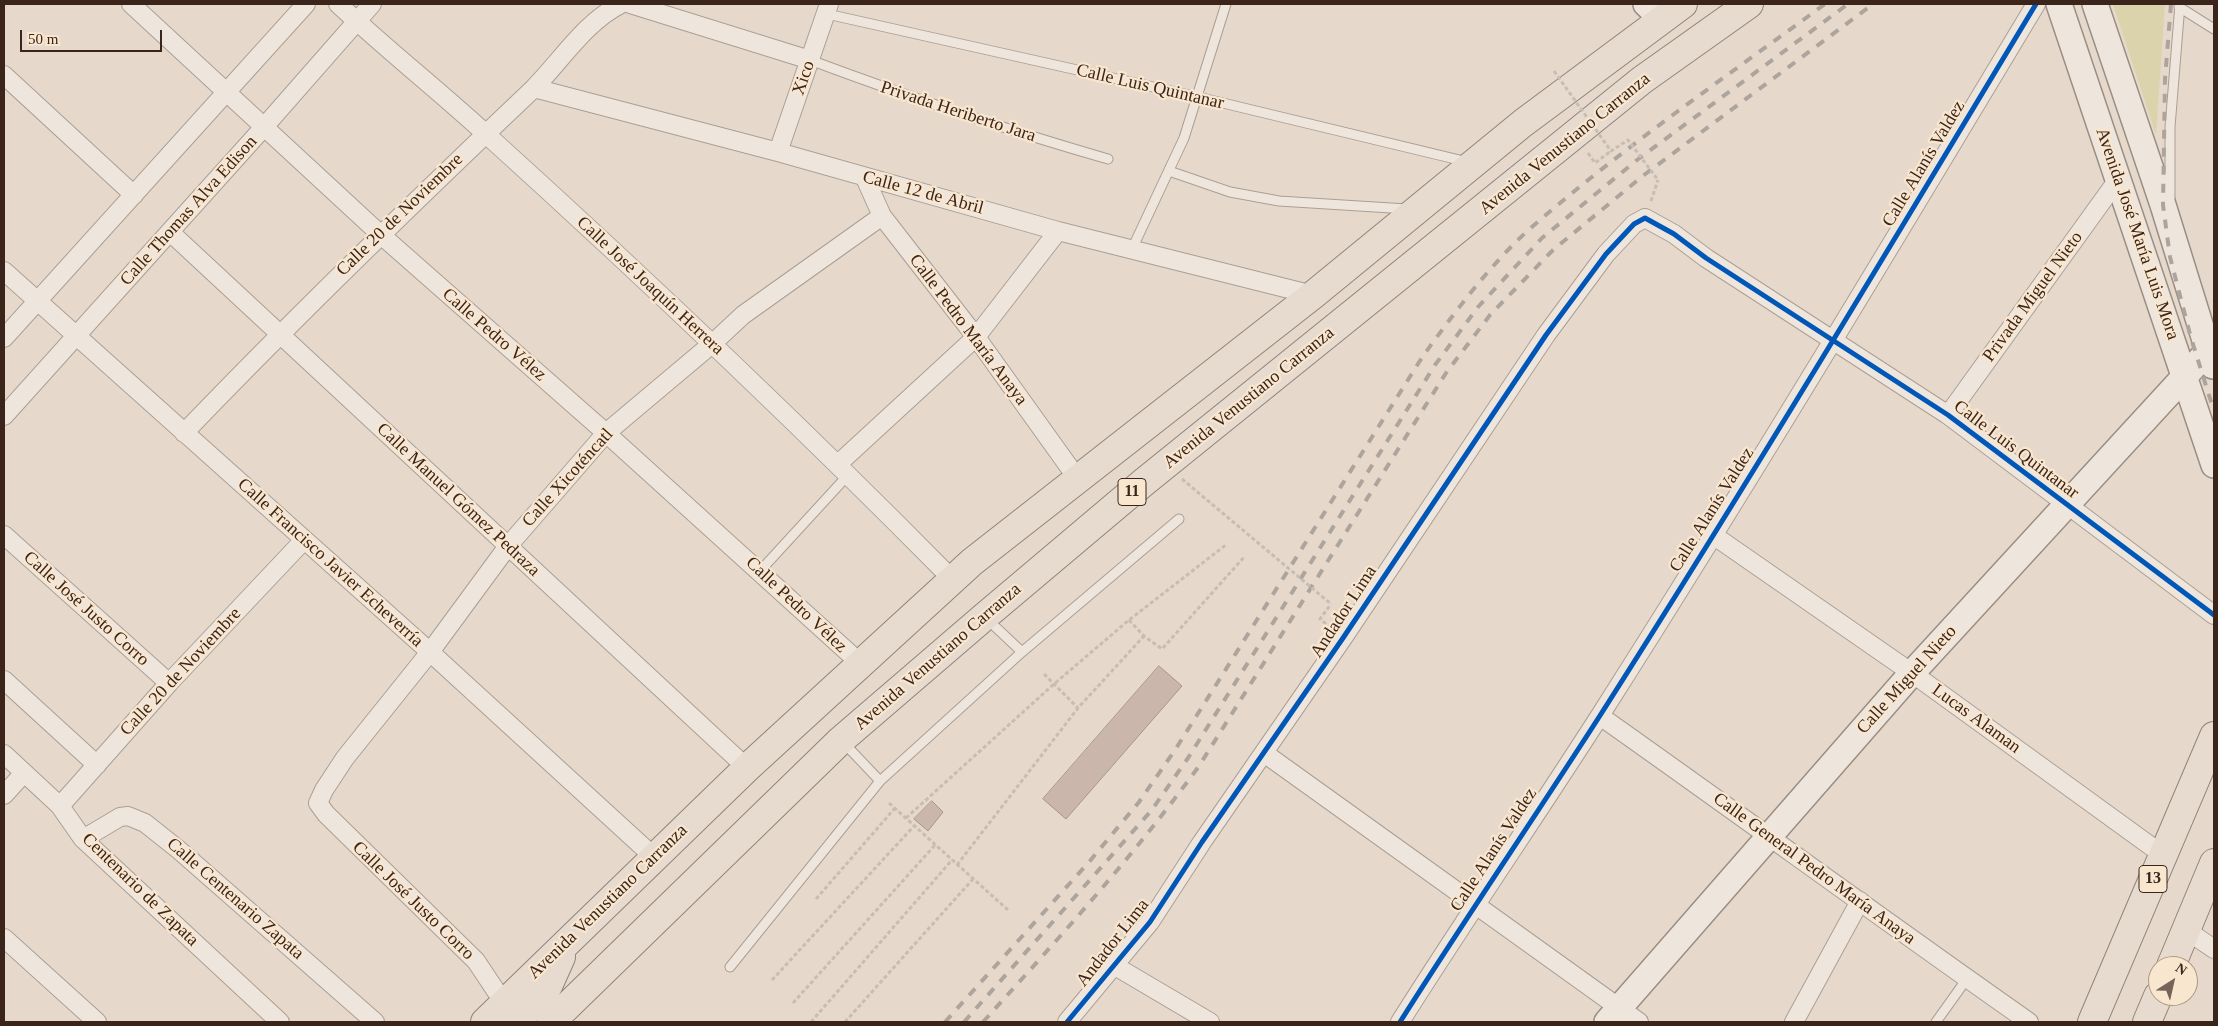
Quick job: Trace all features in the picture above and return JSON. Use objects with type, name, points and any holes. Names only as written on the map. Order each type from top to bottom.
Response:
[{"type":"main road","name":"Avenida Venustiano Carranza","points":[[552,1022],[841,740],[984,616],[1144,482],[1634,86],[1750,4]]},
{"type":"main road","name":"Avenida Venustiano Carranza","points":[[485,1022],[511,1013],[566,942],[748,768],[952,579],[1077,478],[1313,295],[1473,163],[1666,9]]},
{"type":"main road","name":"13","points":[[2092,1022],[2214,736]]},
{"type":"main road","points":[[2175,956],[2214,863]]},
{"type":"main road","points":[[2147,1022],[2154,1006]]},
{"type":"street","name":"Calle Pedro Vélez","points":[[132,4],[380,234],[606,433],[860,663]]},
{"type":"street","points":[[4,338],[228,93],[306,4]]},
{"type":"street","name":"Calle José Joaquín Herrera","points":[[338,4],[485,133],[713,343],[844,469],[952,579]]},
{"type":"street","name":"Calle Thomas Alva Edison","points":[[4,416],[372,4]]},
{"type":"street","name":"Calle 20 de Noviembre","points":[[184,433],[278,334],[485,133],[534,88],[604,12],[621,4]]},
{"type":"street","points":[[630,4],[810,60]]},
{"type":"street","name":"Calle Alanís Valdez","points":[[1400,1022],[1475,904],[1600,716],[1834,340],[2036,4]]},
{"type":"street","name":"Avenida José María Luis Mora","points":[[2059,4],[2214,465]]},
{"type":"street","name":"Avenida José María Luis Mora","points":[[2095,4],[2212,355]]},
{"type":"street","name":"Xico","points":[[778,152],[828,9]]},
{"type":"street","points":[[4,75],[134,195]]},
{"type":"street","name":"Calle 12 de Abril","points":[[534,88],[778,152],[865,178],[947,198],[1058,231],[1313,295]]},
{"type":"street","name":"Calle Pedro María Anaya","points":[[865,178],[882,216],[976,337],[1077,478]]},
{"type":"street","name":"Privada Miguel Nieto","points":[[1948,416],[2119,178]]},
{"type":"street","name":"Calle Xicoténcatl","points":[[318,803],[324,790],[345,758],[430,652],[508,546],[606,433],[713,343],[743,315],[882,216]]},
{"type":"street","name":"Calle Luis Quintanar","points":[[1645,218],[1674,234],[1706,258],[1948,416],[2214,615]]},
{"type":"street","name":"Andador Lima","points":[[1067,1022],[1150,922],[1546,335],[1611,248],[1634,224],[1645,218]]},
{"type":"street","points":[[844,469],[976,337],[1058,231]]},
{"type":"street","name":"Calle Manuel Gómez Pedraza","points":[[170,232],[748,768]]},
{"type":"street","name":"Calle Francisco Javier Echeverría","points":[[4,272],[430,652],[654,857]]},
{"type":"street","name":"Calle Miguel Nieto","points":[[1622,1018],[1769,836],[1912,672],[2184,375],[2212,355]]},
{"type":"street","name":"Lucas Alaman","points":[[1713,534],[1912,672],[2163,855]]},
{"type":"street","name":"Calle José Justo Corro","points":[[4,535],[169,683]]},
{"type":"street","name":"Calle 20 de Noviembre","points":[[60,806],[169,683],[304,540]]},
{"type":"street","points":[[4,680],[97,764]]},
{"type":"street","name":"Calle General Pedro María Anaya","points":[[1600,716],[1860,901],[1966,980],[2029,1022]]},
{"type":"street","points":[[1264,753],[1475,904],[1622,1018]]},
{"type":"street","name":"Centenario de Zapata","points":[[4,754],[60,806],[83,838],[280,1022]]},
{"type":"street","points":[[4,795],[24,773]]},
{"type":"street","name":"Calle José Justo Corro","points":[[318,803],[339,828],[476,961],[511,1013]]},
{"type":"street","name":"Calle Centenario Zapata","points":[[83,838],[120,817],[128,816],[144,823],[179,850],[375,1022]]},
{"type":"street","points":[[1794,1022],[1860,901]]},
{"type":"street","points":[[2186,930],[2214,949]]},
{"type":"street","points":[[4,938],[97,1022]]},
{"type":"street","points":[[1115,966],[1210,1022]]},
{"type":"lane","points":[[1132,249],[1184,138],[1226,4]]},
{"type":"lane","points":[[2170,228],[2170,127],[2180,5]]},
{"type":"lane","points":[[2180,5],[2214,29]]},
{"type":"lane","name":"Calle Luis Quintanar","points":[[828,9],[1473,163]]},
{"type":"lane","name":"Privada Heriberto Jara","points":[[810,60],[923,102],[1006,130],[1108,159]]},
{"type":"lane","points":[[1169,171],[1230,192],[1279,201],[1415,210]]},
{"type":"lane","points":[[760,571],[844,469]]},
{"type":"lane","points":[[730,967],[880,781],[1022,652],[1179,519]]},
{"type":"lane","points":[[984,616],[1022,652]]},
{"type":"lane","points":[[841,740],[880,781]]},
{"type":"lane","points":[[1936,1022],[1966,980]]},
{"type":"path","points":[[1554,71],[1611,151]]},
{"type":"path","points":[[1595,163],[1628,140],[1658,180]]},
{"type":"path","points":[[1182,479],[1331,604],[1320,619]]},
{"type":"path","points":[[906,818],[1054,684],[1129,620],[1227,544]]},
{"type":"path","points":[[1129,620],[1144,636],[1162,649],[1244,556]]},
{"type":"path","points":[[957,864],[1078,708],[1144,636]]},
{"type":"path","points":[[1044,674],[1078,708]]},
{"type":"path","points":[[889,803],[1008,910]]},
{"type":"path","points":[[816,899],[895,808]]},
{"type":"path","points":[[772,980],[914,826]]},
{"type":"path","points":[[793,1003],[936,845]]},
{"type":"path","points":[[811,1022],[952,860]]},
{"type":"path","points":[[845,1022],[973,879]]},
{"type":"shaded area","points":[[2113,4],[2165,4],[2156,135]]},
{"type":"building","points":[[1159,666],[1182,686],[1066,819],[1043,799]]},
{"type":"building","points":[[932,801],[943,812],[928,831],[914,819]]},
{"type":"railway","points":[[945,1022],[1089,862],[1139,802],[1175,750],[1423,356],[1488,272],[1518,240],[1568,196],[1677,112],[1825,4]]},
{"type":"railway","points":[[964,1022],[1151,811],[1188,758],[1435,365],[1478,307],[1542,238],[1637,160],[1848,4]]},
{"type":"railway","points":[[983,1022],[1067,929],[1148,833],[1199,766],[1446,373],[1490,315],[1553,250],[1644,175],[1873,4]]},
{"type":"railway","points":[[2171,4],[2165,79],[2163,205],[2170,257],[2191,338],[2214,411]]},
{"type":"cycle path","points":[[1400,1022],[1576,753],[1712,538],[2036,4]]},
{"type":"cycle path","points":[[1067,1022],[1150,922],[1202,842],[1343,638],[1546,335],[1606,254],[1634,224],[1645,218],[1674,234],[1706,258],[1948,415],[2214,615]]}]
